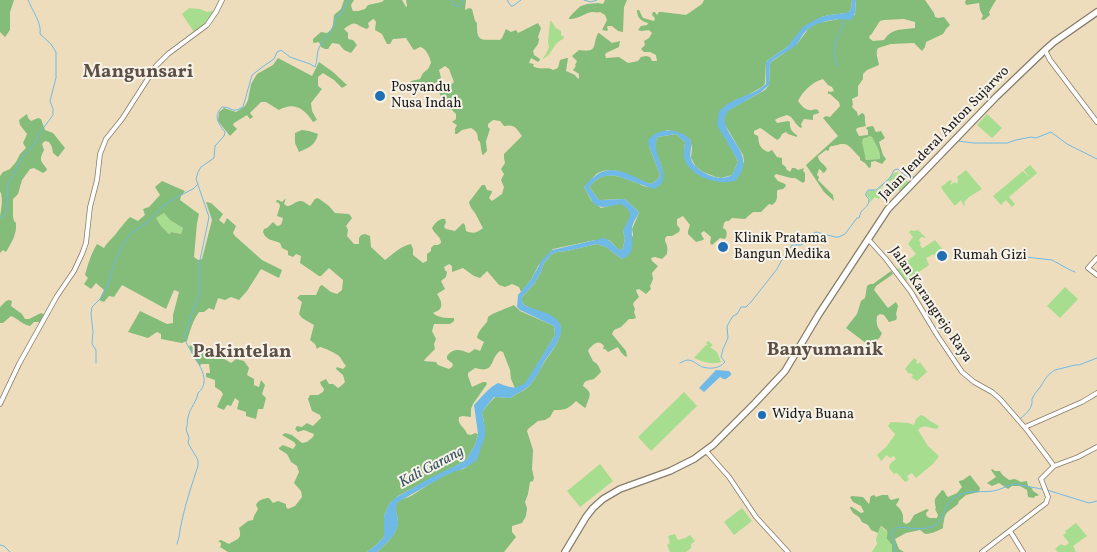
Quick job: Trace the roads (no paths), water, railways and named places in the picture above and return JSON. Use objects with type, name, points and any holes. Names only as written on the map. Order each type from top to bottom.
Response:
[{"type":"highway","points":[[1045,51],[1097,14]]},
{"type":"highway","points":[[1045,51],[1054,42],[1097,14]]},
{"type":"highway","name":"Jalan Jenderal Anton Sujarwo","points":[[568,549],[592,514],[610,498],[691,464],[707,452],[766,396],[787,373],[888,209],[1045,51]]},
{"type":"main road","points":[[0,404],[19,364],[57,296],[74,271],[84,248],[100,154],[106,139],[122,119],[156,66],[168,54],[207,25],[222,0]]},
{"type":"main road","points":[[1045,51],[1097,122]]},
{"type":"main road","name":"Jalan Karangrejo Raya","points":[[870,240],[911,292],[962,372],[974,382],[998,396],[1054,466]]},
{"type":"main road","points":[[1097,258],[1088,268],[1097,276]]},
{"type":"main road","points":[[1024,427],[1082,402],[1097,393]]},
{"type":"main road","points":[[982,552],[1046,503],[1048,498],[1041,479],[1054,466],[1097,447]]},
{"type":"main road","points":[[707,452],[729,477],[756,517],[788,552]]},
{"type":"main road","points":[[1010,531],[1023,552]]},
{"type":"water","points":[[852,0],[856,0],[855,14],[850,20],[827,21],[810,28],[797,44],[771,62],[769,85],[761,92],[728,111],[725,119],[726,127],[741,152],[743,161],[742,171],[735,181],[712,180],[694,172],[684,158],[685,142],[676,134],[658,137],[656,143],[663,172],[661,185],[654,189],[612,175],[601,177],[589,187],[599,200],[625,199],[639,213],[632,227],[630,254],[622,259],[606,247],[597,244],[557,252],[552,254],[544,263],[540,274],[522,297],[522,301],[524,305],[551,315],[559,322],[561,332],[554,348],[528,387],[511,398],[494,397],[485,408],[482,413],[485,436],[477,460],[398,502],[396,531],[377,552],[367,552],[384,537],[384,516],[389,504],[395,498],[467,459],[475,445],[478,434],[474,405],[488,390],[498,383],[515,387],[526,382],[555,335],[554,326],[517,307],[518,295],[531,280],[542,260],[552,250],[604,238],[619,249],[623,248],[625,238],[623,232],[630,216],[629,210],[621,204],[606,207],[598,206],[584,187],[595,176],[612,170],[625,173],[651,184],[660,175],[648,140],[658,133],[669,130],[685,135],[690,139],[691,159],[699,169],[720,178],[732,175],[738,162],[717,125],[719,112],[729,103],[754,92],[766,84],[766,62],[787,47],[803,27],[821,17],[850,11]]},
{"type":"water","points":[[716,370],[729,371],[731,375],[726,379],[720,377],[704,392],[699,388]]},
{"type":"waterway","points":[[0,219],[6,213],[8,184],[23,157],[35,143],[39,134],[53,115],[50,101],[56,78],[56,52],[51,44],[40,34],[38,21],[28,0]]},
{"type":"waterway","points":[[177,544],[185,506],[198,466],[198,460],[188,443],[189,438],[186,429],[190,411],[198,393],[203,387],[204,381],[201,368],[186,342],[185,336],[199,294],[199,265],[209,217],[196,179],[198,172],[201,167],[214,158],[215,146],[224,136],[225,132],[217,116],[219,110],[222,107],[234,110],[243,107],[252,75],[274,59],[277,52],[281,50],[290,57],[315,67],[321,44],[331,31],[336,17],[341,14],[349,0]]},
{"type":"waterway","points":[[451,0],[454,5],[459,7],[463,0]]},
{"type":"waterway","points":[[507,0],[511,6],[521,0]]},
{"type":"waterway","points":[[584,0],[591,2],[597,0]]},
{"type":"waterway","points":[[838,66],[834,56],[834,48],[841,32],[843,18]]},
{"type":"waterway","points":[[958,141],[1007,143],[1031,137],[1036,138],[1051,132],[1067,144],[1097,159]]},
{"type":"waterway","points":[[680,363],[690,360],[702,367],[711,368],[723,364],[725,362],[721,357],[728,338],[727,326],[741,307],[746,307],[751,302],[777,269],[792,245],[805,243],[816,232],[835,237],[845,234],[868,205],[869,199],[866,196],[868,190],[876,190],[890,178],[894,170],[898,169],[908,177],[916,176]]},
{"type":"waterway","points":[[96,363],[96,350],[92,344],[92,307],[102,297],[108,285],[114,263],[122,246],[131,233],[148,222],[162,207],[193,189],[198,184]]},
{"type":"waterway","points":[[1000,254],[1052,260],[1075,272]]},
{"type":"waterway","points":[[1020,419],[1029,410],[1034,395],[1046,377],[1055,370],[1079,365],[1097,358]]},
{"type":"waterway","points":[[896,552],[892,531],[898,527],[921,529],[933,526],[941,519],[949,502],[965,493],[999,490],[1015,484],[1047,490],[1089,503],[1097,501]]},
{"type":"waterway","points":[[0,545],[10,552]]},
{"type":"place","name":"Posyandu Nusa Indah","points":[[380,96]]},
{"type":"place","name":"Klinik Pratama Bangun Medika","points":[[723,247]]},
{"type":"place","name":"Rumah Gizi","points":[[942,256]]},
{"type":"place","name":"Widya Buana","points":[[762,415]]},
{"type":"district","name":"Mangunsari","points":[[138,74]]},
{"type":"district","name":"Banyumanik","points":[[825,352]]},
{"type":"district","name":"Pakintelan","points":[[242,354]]},
{"type":"water label","name":"Kali Garang","points":[[432,468]]}]
